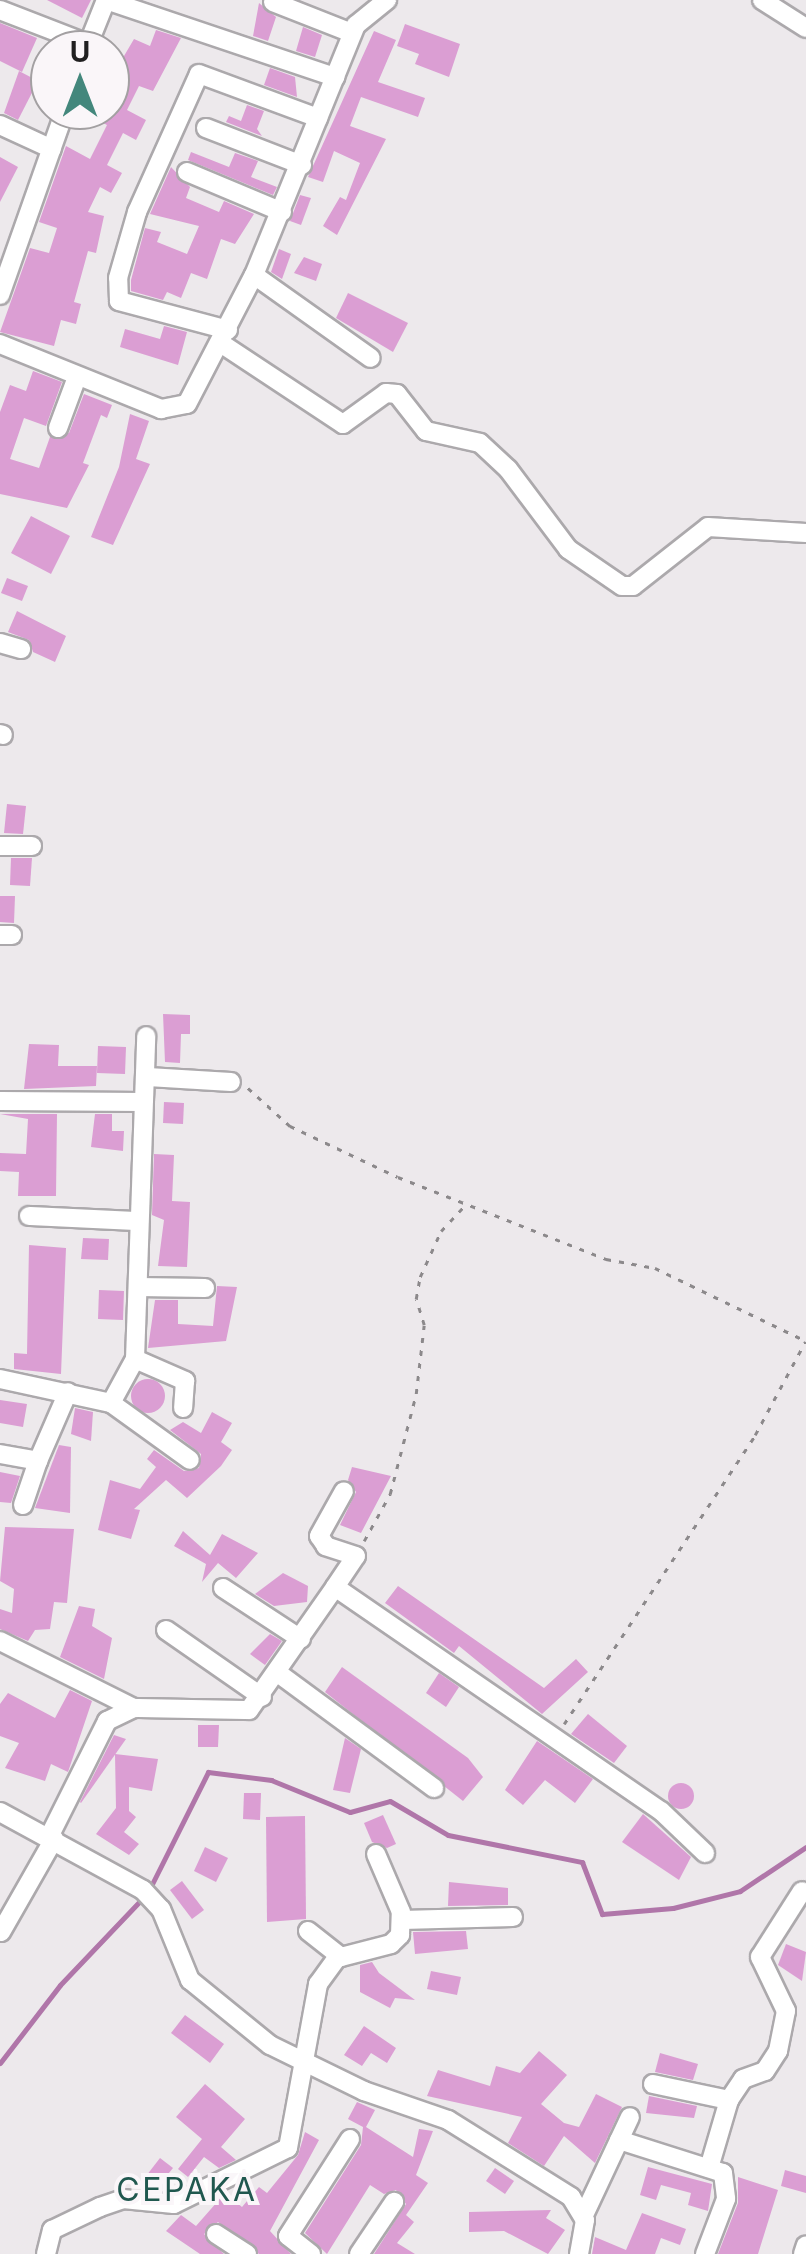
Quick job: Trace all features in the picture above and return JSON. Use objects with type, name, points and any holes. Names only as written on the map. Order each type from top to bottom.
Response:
[{"type":"street","points":[[94,30],[106,0],[335,77]]},
{"type":"street","points":[[0,344],[76,377],[176,409],[194,395],[282,212],[352,33],[366,12],[387,0]]},
{"type":"street","points":[[762,0],[806,28]]},
{"type":"street","points":[[273,2],[352,33]]},
{"type":"street","points":[[0,10],[47,30]]},
{"type":"street","points":[[318,118],[200,74],[138,212],[118,278],[119,301],[225,337],[342,424],[386,394],[398,394],[426,431],[480,443],[508,469],[568,549],[622,586],[633,586],[708,527],[806,533]]},
{"type":"street","points":[[0,125],[52,149]]},
{"type":"street","points":[[206,128],[302,166]]},
{"type":"street","points":[[0,295],[18,235],[58,130]]},
{"type":"street","points":[[186,172],[282,212]]},
{"type":"street","points":[[0,227],[18,235]]},
{"type":"street","points":[[254,275],[371,358]]},
{"type":"street","points":[[58,428],[76,377]]},
{"type":"street","points":[[0,643],[22,649]]},
{"type":"street","points":[[0,846],[32,846]]},
{"type":"street","points":[[111,1403],[135,1359],[137,1220],[143,1102],[148,1078],[146,1036]]},
{"type":"street","points":[[148,1078],[231,1082]]},
{"type":"street","points":[[0,1101],[143,1102]]},
{"type":"street","points":[[29,1216],[137,1220]]},
{"type":"street","points":[[138,1287],[205,1288]]},
{"type":"street","points":[[135,1359],[185,1381],[183,1408]]},
{"type":"street","points":[[0,1379],[111,1403],[190,1460]]},
{"type":"street","points":[[23,1505],[68,1392]]},
{"type":"street","points":[[0,1454],[38,1461]]},
{"type":"street","points":[[0,1641],[134,1708],[234,1713],[262,1696],[356,1556],[320,1540],[344,1491]]},
{"type":"street","points":[[335,1587],[553,1741],[660,1811],[705,1853]]},
{"type":"street","points":[[224,1588],[301,1639]]},
{"type":"street","points":[[166,1630],[262,1696]]},
{"type":"street","points":[[278,1674],[434,1788]]},
{"type":"street","points":[[0,1932],[107,1721],[134,1708]]},
{"type":"street","points":[[0,1812],[143,1890],[161,1909],[190,1980],[302,2062],[458,2125],[571,2197],[584,2215]]},
{"type":"street","points":[[46,2254],[52,2230],[100,2207],[123,2199],[174,2204],[288,2148],[318,1984],[341,1956],[398,1941],[402,1920],[376,1854]]},
{"type":"street","points":[[709,2168],[730,2100],[743,2078],[765,2071],[778,2051],[786,2010],[760,1957],[802,1891]]},
{"type":"street","points":[[402,1920],[513,1916]]},
{"type":"street","points":[[308,1932],[341,1956]]},
{"type":"street","points":[[653,2084],[730,2100]]},
{"type":"street","points":[[579,2254],[584,2215],[630,2117]]},
{"type":"street","points":[[311,2254],[288,2236],[350,2138]]},
{"type":"street","points":[[619,2140],[723,2174],[727,2191],[705,2254]]},
{"type":"street","points":[[358,2254],[394,2202]]},
{"type":"street","points":[[216,2234],[247,2254]]},
{"type":"street","points":[[803,2254],[806,2245]]},
{"type":"path","points":[[231,1082],[268,1102],[299,1131],[464,1206],[538,1228],[606,1259],[655,1268],[806,1341],[755,1436],[553,1741]]},
{"type":"path","points":[[356,1556],[390,1494],[416,1394],[424,1325],[416,1299],[420,1277],[441,1231],[464,1206]]},
{"type":"building","points":[[47,0],[91,0],[82,18]]},
{"type":"building","points":[[259,3],[276,17],[268,41],[253,36]]},
{"type":"building","points":[[0,23],[30,35],[30,54],[22,72],[0,61]]},
{"type":"building","points":[[405,24],[460,44],[449,77],[415,64],[419,54],[397,46]]},
{"type":"building","points":[[303,27],[322,35],[315,57],[296,51]]},
{"type":"building","points":[[156,30],[181,38],[153,91],[139,86],[130,104],[130,46],[134,39],[150,46]]},
{"type":"building","points":[[374,31],[396,40],[378,82],[425,98],[418,117],[361,97],[350,126],[386,139],[337,235],[323,226],[340,197],[346,200],[360,163],[334,151],[323,182],[308,177]]},
{"type":"building","points":[[270,68],[295,77],[297,97],[264,85]]},
{"type":"building","points":[[19,71],[30,77],[30,97],[18,120],[4,113]]},
{"type":"building","points":[[247,105],[264,111],[257,129],[262,136],[226,122],[229,116],[241,121]]},
{"type":"building","points":[[130,112],[146,120],[136,140],[123,133],[107,165],[122,173],[111,193],[100,187],[88,212],[104,216],[96,253],[88,251],[74,302],[81,304],[76,324],[61,320],[54,346],[0,332],[30,248],[49,253],[57,228],[39,222],[66,146],[90,159],[104,130],[130,130]]},
{"type":"building","points":[[191,152],[229,167],[235,153],[258,161],[251,177],[277,187],[273,195],[188,160]]},
{"type":"building","points":[[0,157],[18,167],[0,202]]},
{"type":"building","points":[[171,167],[190,187],[186,198],[219,212],[224,201],[254,214],[235,244],[221,239],[207,279],[191,273],[181,298],[167,292],[163,300],[131,291],[131,280],[145,228],[161,232],[157,242],[187,254],[199,226],[150,214]]},
{"type":"building","points":[[300,195],[311,198],[301,225],[290,221]]},
{"type":"building","points":[[279,249],[291,254],[282,279],[271,272]]},
{"type":"building","points":[[304,257],[322,264],[316,281],[294,273]]},
{"type":"building","points":[[348,293],[408,323],[393,352],[336,318]]},
{"type":"building","points":[[164,326],[187,332],[178,365],[120,347],[125,329],[160,339]]},
{"type":"building","points":[[33,371],[62,382],[46,426],[24,418],[10,459],[39,468],[50,437],[69,433],[84,394],[112,405],[107,418],[101,415],[83,463],[89,465],[67,508],[0,494],[0,412],[10,385],[26,391]]},
{"type":"building","points":[[130,414],[149,421],[136,459],[150,464],[113,545],[91,537],[119,467]]},
{"type":"building","points":[[31,516],[70,536],[51,574],[11,553]]},
{"type":"building","points":[[7,578],[28,586],[22,601],[1,593]]},
{"type":"building","points":[[17,611],[66,636],[55,662],[33,652],[29,640],[8,632]]},
{"type":"building","points":[[7,804],[26,806],[23,834],[4,833]]},
{"type":"building","points":[[11,858],[32,858],[30,886],[10,885]]},
{"type":"building","points":[[0,896],[15,896],[14,923],[0,922]]},
{"type":"building","points":[[163,1014],[190,1015],[190,1034],[181,1034],[180,1063],[165,1062]]},
{"type":"building","points":[[29,1044],[59,1045],[58,1066],[97,1066],[96,1086],[24,1089]]},
{"type":"building","points":[[98,1046],[126,1047],[125,1074],[97,1073]]},
{"type":"building","points":[[164,1102],[184,1103],[183,1124],[163,1123]]},
{"type":"building","points":[[0,1114],[57,1114],[56,1196],[18,1196],[19,1172],[0,1171],[0,1153],[26,1154],[28,1119]]},
{"type":"building","points":[[95,1114],[112,1114],[112,1131],[124,1131],[123,1151],[91,1147]]},
{"type":"building","points":[[154,1154],[174,1155],[172,1201],[190,1202],[187,1267],[158,1266],[164,1220],[152,1215]]},
{"type":"building","points":[[83,1238],[109,1239],[108,1260],[81,1259]]},
{"type":"building","points":[[29,1245],[66,1248],[61,1374],[14,1369],[14,1353],[27,1354]]},
{"type":"building","points":[[217,1286],[237,1287],[226,1341],[148,1348],[155,1300],[178,1300],[178,1324],[213,1326]]},
{"type":"building","points":[[99,1290],[124,1291],[123,1320],[98,1319]]},
{"type":"building","points":[[148,1379],[160,1384],[165,1396],[160,1408],[148,1413],[136,1408],[131,1396],[136,1384]]},
{"type":"building","points":[[0,1400],[27,1404],[23,1427],[0,1423]]},
{"type":"building","points":[[75,1408],[93,1412],[91,1441],[71,1434]]},
{"type":"building","points":[[212,1412],[232,1423],[221,1442],[232,1450],[221,1466],[187,1498],[166,1480],[134,1509],[140,1510],[131,1539],[98,1530],[110,1480],[140,1489],[156,1467],[147,1459],[154,1450],[184,1471],[199,1468],[201,1454],[170,1430],[183,1422],[201,1433]]},
{"type":"building","points":[[59,1445],[71,1447],[70,1513],[35,1508]]},
{"type":"building","points":[[352,1467],[391,1476],[361,1533],[340,1525],[356,1492],[348,1480]]},
{"type":"building","points":[[0,1472],[20,1476],[11,1503],[0,1502]]},
{"type":"building","points":[[5,1527],[74,1529],[67,1603],[54,1602],[50,1629],[35,1630],[28,1641],[0,1629],[0,1609],[12,1613],[14,1589],[0,1581]]},
{"type":"building","points":[[183,1531],[210,1555],[222,1534],[258,1553],[236,1578],[218,1563],[202,1582],[206,1564],[174,1546]]},
{"type":"building","points":[[283,1573],[308,1586],[307,1602],[274,1606],[255,1594]]},
{"type":"building","points":[[398,1586],[544,1688],[576,1659],[588,1672],[542,1714],[459,1646],[454,1653],[385,1603]]},
{"type":"building","points":[[79,1606],[95,1609],[92,1626],[112,1638],[104,1679],[60,1657]]},
{"type":"building","points":[[270,1634],[282,1641],[265,1665],[250,1654]]},
{"type":"building","points":[[342,1667],[468,1758],[483,1777],[463,1801],[325,1692]]},
{"type":"building","points":[[439,1673],[459,1687],[446,1707],[426,1693]]},
{"type":"building","points":[[70,1690],[92,1701],[68,1772],[51,1764],[45,1781],[5,1768],[19,1743],[0,1736],[0,1704],[8,1693],[55,1718]]},
{"type":"building","points":[[588,1714],[627,1746],[614,1763],[571,1734]]},
{"type":"building","points":[[198,1725],[219,1725],[218,1747],[198,1747]]},
{"type":"building","points":[[114,1735],[126,1739],[81,1803],[80,1802]]},
{"type":"building","points":[[345,1738],[361,1749],[350,1793],[333,1790]]},
{"type":"building","points":[[537,1741],[593,1779],[575,1803],[545,1780],[523,1805],[505,1790]]},
{"type":"building","points":[[115,1754],[158,1759],[152,1791],[129,1787],[129,1811],[136,1817],[124,1832],[139,1844],[129,1855],[96,1834],[116,1808]]},
{"type":"building","points":[[681,1783],[690,1787],[694,1796],[690,1805],[681,1809],[672,1805],[668,1796],[672,1787]]},
{"type":"building","points":[[244,1793],[261,1793],[260,1820],[243,1819]]},
{"type":"building","points":[[643,1814],[691,1857],[679,1880],[622,1842]]},
{"type":"building","points":[[383,1815],[396,1844],[387,1848],[372,1842],[364,1823]]},
{"type":"building","points":[[305,1816],[306,1919],[267,1922],[266,1817]]},
{"type":"building","points":[[205,1847],[228,1858],[216,1882],[194,1871]]},
{"type":"building","points":[[182,1881],[204,1910],[192,1919],[170,1890]]},
{"type":"building","points":[[449,1882],[508,1888],[508,1905],[448,1906]]},
{"type":"building","points":[[466,1931],[468,1949],[415,1954],[413,1932]]},
{"type":"building","points":[[786,1944],[806,1952],[802,1981],[778,1965]]},
{"type":"building","points":[[372,1962],[379,1973],[415,2000],[395,1998],[390,2008],[360,1992],[360,1965]]},
{"type":"building","points":[[431,1971],[461,1977],[457,1995],[427,1989]]},
{"type":"building","points":[[185,2015],[224,2044],[210,2063],[171,2033]]},
{"type":"building","points":[[364,2026],[396,2048],[387,2063],[371,2053],[362,2066],[344,2055]]},
{"type":"building","points":[[539,2051],[567,2075],[541,2104],[564,2123],[579,2127],[596,2094],[622,2107],[595,2163],[564,2136],[544,2166],[508,2143],[522,2117],[427,2096],[438,2070],[490,2086],[496,2066],[520,2073]]},
{"type":"building","points":[[660,2053],[698,2064],[693,2080],[655,2072]]},
{"type":"building","points":[[205,2084],[245,2119],[221,2147],[236,2160],[219,2168],[204,2157],[188,2177],[178,2169],[202,2139],[176,2117]]},
{"type":"building","points":[[649,2096],[697,2106],[694,2118],[646,2113]]},
{"type":"building","points":[[357,2102],[375,2110],[366,2127],[413,2157],[419,2129],[433,2131],[416,2175],[428,2183],[406,2215],[414,2222],[397,2243],[415,2254],[374,2254],[406,2204],[396,2190],[384,2194],[370,2185],[327,2254],[305,2233],[361,2145],[363,2127],[348,2119]]},
{"type":"building","points":[[305,2132],[319,2140],[270,2231],[291,2254],[259,2254],[218,2222],[204,2234],[224,2254],[200,2254],[166,2231],[181,2215],[196,2226],[225,2193],[242,2207],[259,2187],[267,2193],[298,2155]]},
{"type":"building","points":[[160,2158],[173,2168],[155,2190],[143,2180]]},
{"type":"building","points":[[648,2167],[712,2184],[708,2211],[688,2205],[691,2193],[661,2185],[656,2200],[640,2195]]},
{"type":"building","points":[[495,2168],[514,2181],[505,2194],[486,2181]]},
{"type":"building","points":[[785,2170],[806,2176],[806,2193],[781,2186]]},
{"type":"building","points":[[738,2177],[778,2190],[758,2254],[718,2254],[738,2203]]},
{"type":"building","points":[[551,2210],[546,2218],[565,2230],[548,2254],[504,2231],[469,2232],[469,2212]]},
{"type":"building","points":[[642,2213],[686,2229],[680,2245],[661,2238],[655,2254],[592,2254],[595,2237],[626,2250]]},
{"type":"waterway","points":[[149,1890],[208,1772],[271,1780],[350,1812],[390,1801],[448,1835],[582,1862],[602,1914],[673,1908],[740,1891],[806,1847]]},
{"type":"waterway","points":[[0,2063],[60,1985],[142,1899]]},
{"type":"district","name":"CEPAKA","points":[[187,2190]]}]
